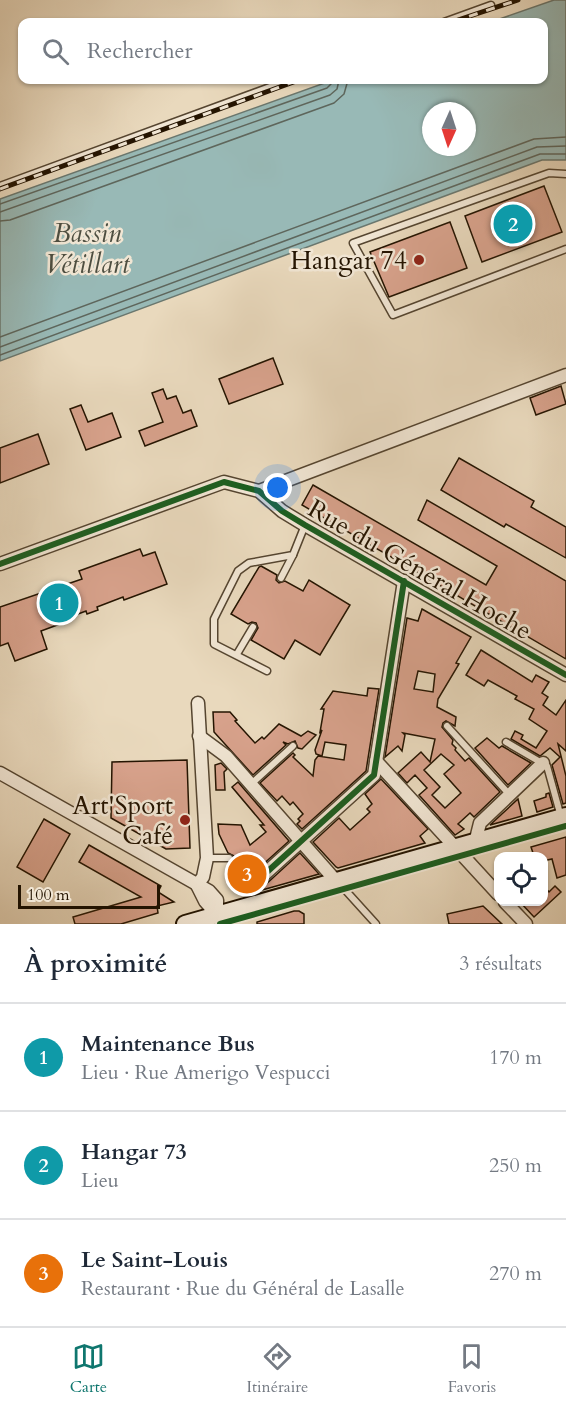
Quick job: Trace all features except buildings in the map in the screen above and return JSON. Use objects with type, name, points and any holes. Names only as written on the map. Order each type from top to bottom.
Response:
[{"type":"main road","points":[[185,924],[219,919],[336,880],[459,851],[478,840],[563,816]]},
{"type":"street","points":[[259,491],[566,375]]},
{"type":"street","name":"Rue du Général Hoche","points":[[0,564],[224,482],[259,491],[282,511],[305,525],[566,675]]},
{"type":"street","points":[[257,881],[374,775],[404,581]]},
{"type":"street","points":[[197,885],[203,877],[207,858],[198,703]]},
{"type":"street","points":[[199,736],[226,756],[336,880]]},
{"type":"street","points":[[376,761],[494,890]]},
{"type":"street","points":[[478,840],[480,823],[543,763]]},
{"type":"street","points":[[0,773],[197,885],[205,901],[219,919]]},
{"type":"street","points":[[509,906],[526,924]]},
{"type":"lane","points":[[455,18],[491,5]]},
{"type":"lane","points":[[0,186],[278,84]]},
{"type":"lane","points":[[566,174],[549,173],[353,243],[393,315],[566,249]]},
{"type":"lane","points":[[280,578],[293,555],[305,525]]},
{"type":"lane","points":[[267,671],[214,644],[214,619],[238,571],[249,563],[293,555]]},
{"type":"lane","points":[[237,654],[253,627]]},
{"type":"lane","points":[[447,726],[510,795]]},
{"type":"lane","points":[[506,742],[547,766],[563,816]]},
{"type":"lane","points":[[250,785],[293,746]]},
{"type":"lane","points":[[207,858],[229,858]]},
{"type":"lane","points":[[336,880],[376,924]]},
{"type":"water","name":"Bassin Vétillart","points":[[554,0],[566,0],[566,160],[542,160],[0,361],[0,199],[322,84],[548,84],[548,18],[502,18]]},
{"type":"railway","points":[[464,18],[518,0]]},
{"type":"railway","points":[[0,189],[288,84]]},
{"type":"cycle path","points":[[0,564],[224,482],[259,491],[282,511],[305,525],[566,675]]},
{"type":"cycle path","points":[[257,881],[374,775],[404,581]]},
{"type":"cycle path","points":[[220,924],[566,826]]},
{"type":"place","name":"Hangar 73","points":[[513,224]]},
{"type":"place","name":"Hangar 74","points":[[419,260]]},
{"type":"place","name":"Maintenance Bus","points":[[59,603]]},
{"type":"place","name":"Art'Sport Café","points":[[185,820]]},
{"type":"place","name":"Le Saint-Louis","points":[[247,874]]}]
